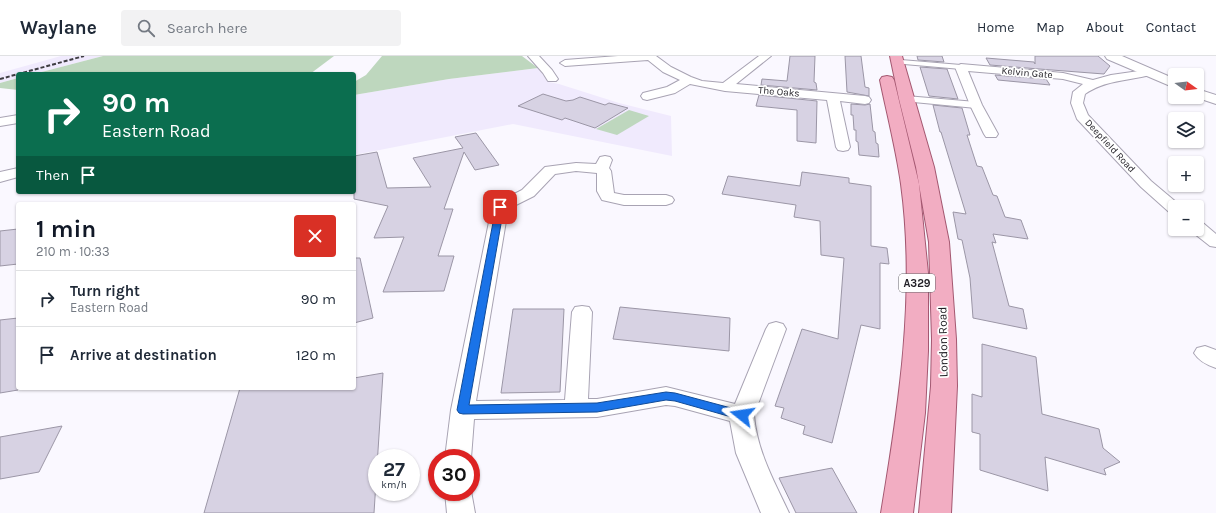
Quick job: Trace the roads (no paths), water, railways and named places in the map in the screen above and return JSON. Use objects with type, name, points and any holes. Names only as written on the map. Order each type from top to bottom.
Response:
[{"type":"main road","name":"A329","points":[[882,56],[882,65],[910,184],[917,267],[916,351],[911,413],[896,513]]},
{"type":"main road","name":"London Road","points":[[900,59],[906,99],[925,167],[939,242],[944,339],[944,386],[935,513]]},
{"type":"street","points":[[533,56],[548,72],[552,80]]},
{"type":"street","points":[[565,63],[650,56]]},
{"type":"street","name":"The Oaks","points":[[650,56],[664,69],[689,80],[725,87],[865,100]]},
{"type":"street","points":[[725,87],[766,56]]},
{"type":"street","points":[[1111,56],[1146,73],[1168,81]]},
{"type":"street","points":[[900,59],[961,67],[976,105],[991,134]]},
{"type":"street","name":"Kelvin Gate","points":[[961,67],[1063,76],[1092,83]]},
{"type":"street","name":"Deepfield Road","points":[[1146,73],[1105,79],[1092,83],[1079,92],[1077,103],[1082,116],[1146,184],[1168,203]]},
{"type":"street","points":[[647,96],[671,90],[689,80]]},
{"type":"street","points":[[1204,96],[1216,100]]},
{"type":"street","points":[[833,97],[843,147]]},
{"type":"street","points":[[906,99],[976,105]]},
{"type":"street","points":[[0,122],[16,119]]},
{"type":"street","points":[[459,449],[463,410],[500,207],[528,193],[550,170],[603,164],[604,187],[608,197],[624,200],[666,200]]},
{"type":"street","points":[[0,177],[16,173]]},
{"type":"street","points":[[1204,233],[1216,242]]},
{"type":"street","points":[[576,408],[582,312]]},
{"type":"street","points":[[775,513],[757,474],[747,446],[742,430],[742,415],[776,329]]},
{"type":"street","points":[[463,410],[609,407],[656,397],[671,396],[742,415]]},
{"type":"street","points":[[459,501],[461,513]]},
{"type":"railway","points":[[26,72],[84,56]]},
{"type":"railway","points":[[0,79],[16,75]]}]
